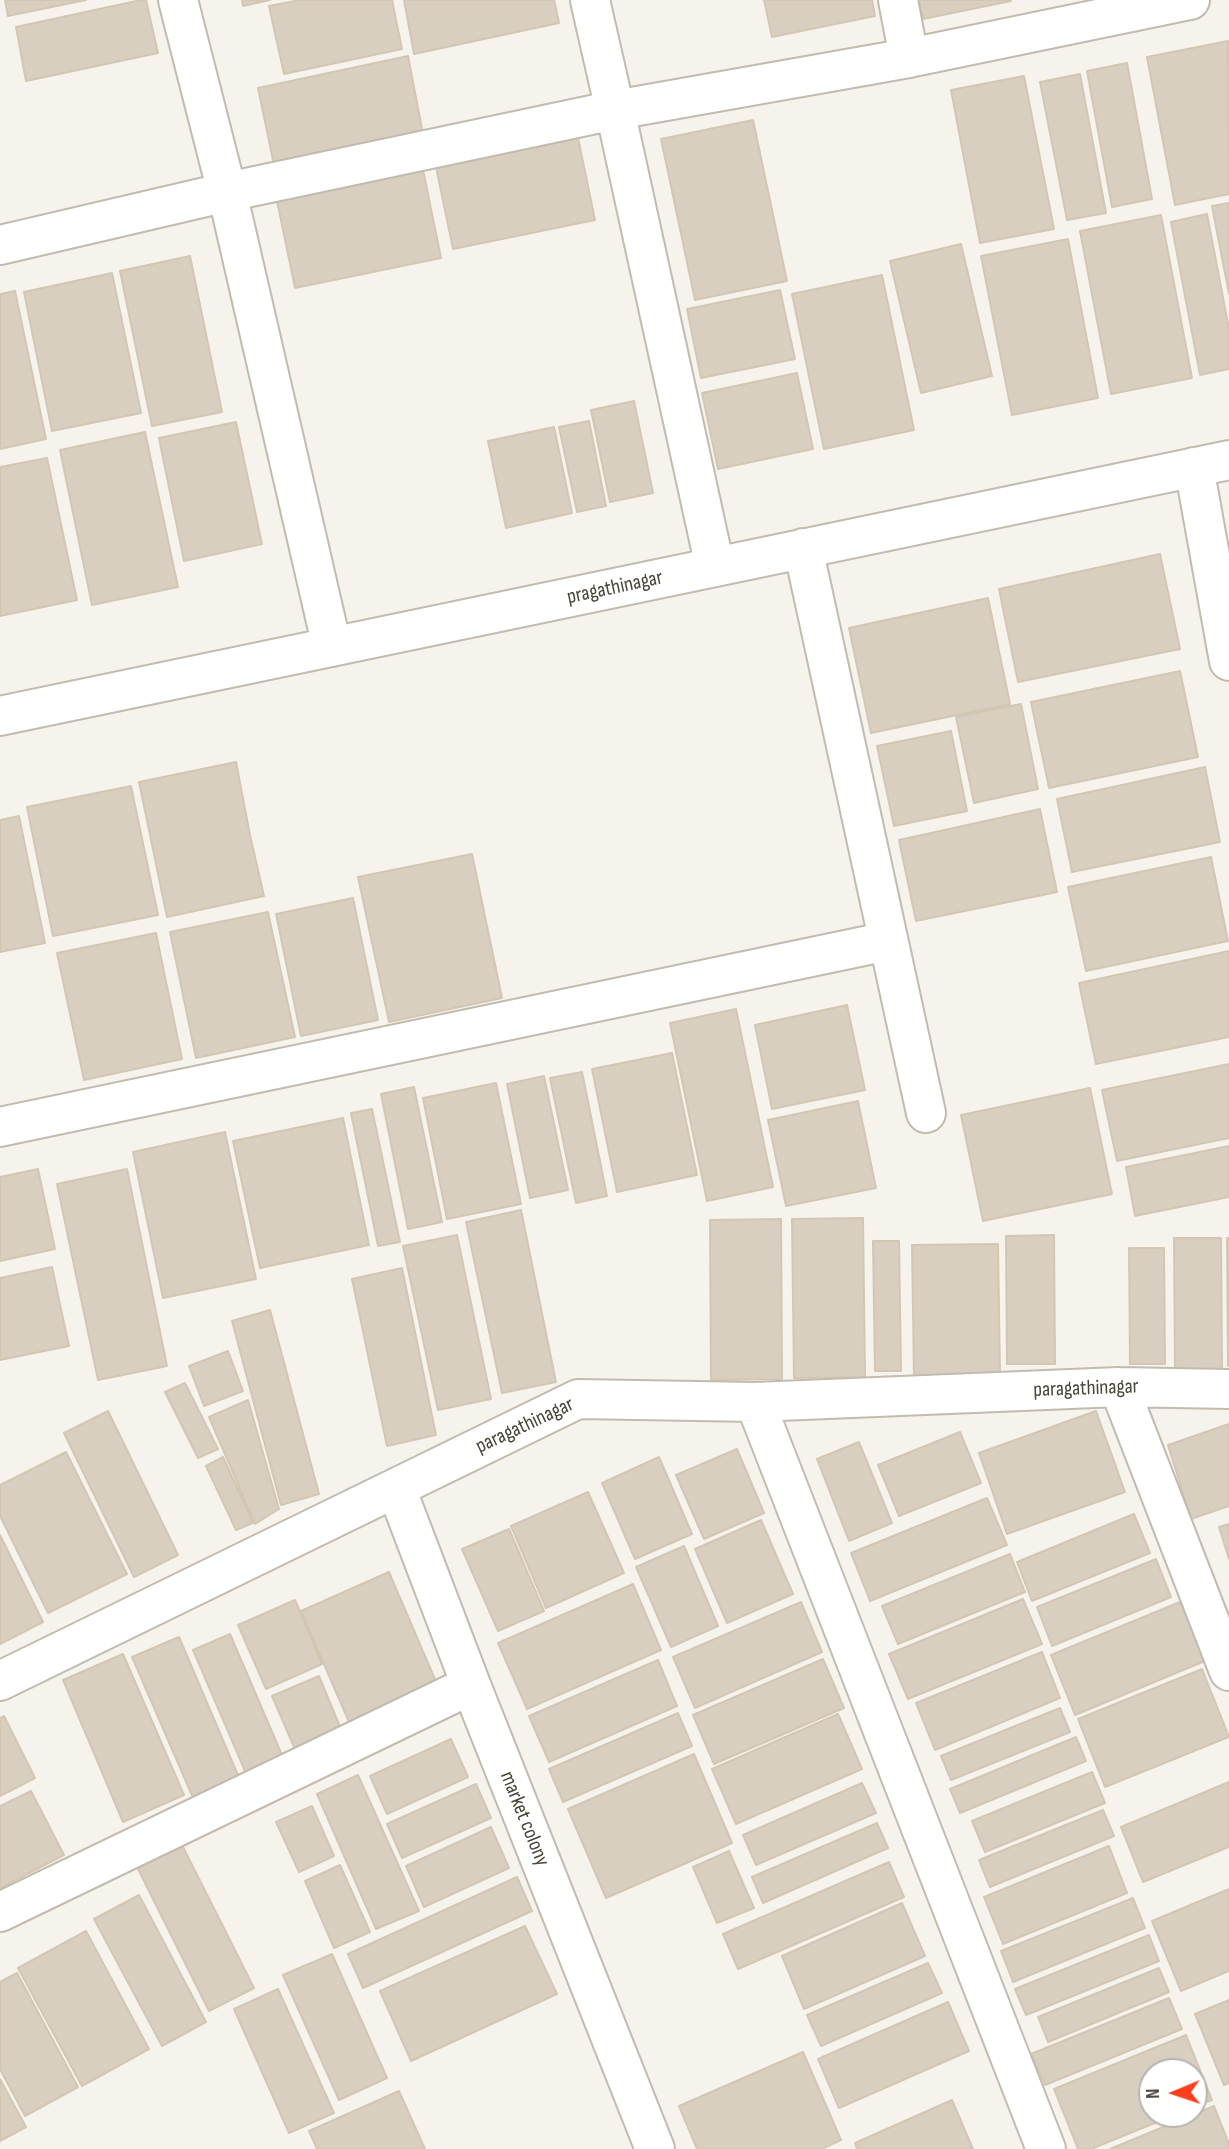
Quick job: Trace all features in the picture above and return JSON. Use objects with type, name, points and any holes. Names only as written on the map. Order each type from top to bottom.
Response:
[{"type":"street","points":[[178,0],[227,192],[332,647]]},
{"type":"street","points":[[590,0],[715,567]]},
{"type":"street","points":[[898,0],[909,58]]},
{"type":"street","points":[[0,245],[227,192],[615,110],[909,58],[1150,4],[1190,0]]},
{"type":"street","points":[[1212,464],[1229,661]]},
{"type":"street","name":"pragathinagar","points":[[0,716],[1212,464]]},
{"type":"street","points":[[803,548],[926,1113]]},
{"type":"street","points":[[0,1127],[888,941]]},
{"type":"street","points":[[1118,1387],[1229,1671]]},
{"type":"street","name":"paragathinagar","points":[[0,1681],[578,1399],[755,1402],[1118,1387],[1229,1389]]},
{"type":"street","points":[[755,1402],[1046,2149]]},
{"type":"street","name":"market colony","points":[[396,1488],[655,2149]]},
{"type":"street","points":[[0,1912],[471,1685]]},
{"type":"building","points":[[5,0],[86,0],[8,16]]},
{"type":"building","points":[[146,0],[158,53],[26,81],[16,27]]},
{"type":"building","points":[[242,0],[270,0],[243,6]]},
{"type":"building","points":[[300,0],[392,0],[402,49],[284,74],[269,6]]},
{"type":"building","points":[[404,0],[554,0],[559,23],[414,54]]},
{"type":"building","points":[[764,0],[872,0],[875,16],[772,37]]},
{"type":"building","points":[[919,0],[1011,0],[1011,1],[923,19]]},
{"type":"building","points":[[1228,41],[1229,194],[1175,205],[1147,57]]},
{"type":"building","points":[[408,56],[423,134],[274,165],[258,88]]},
{"type":"building","points":[[1127,63],[1152,199],[1112,207],[1087,71]]},
{"type":"building","points":[[1080,74],[1106,213],[1067,220],[1040,82]]},
{"type":"building","points":[[1024,76],[1054,229],[980,243],[951,90]]},
{"type":"building","points":[[753,120],[787,281],[695,300],[661,139]]},
{"type":"building","points":[[577,133],[595,220],[453,249],[435,162]]},
{"type":"building","points":[[422,165],[441,258],[295,288],[276,196]]},
{"type":"building","points":[[1229,203],[1229,294],[1212,206]]},
{"type":"building","points":[[1207,214],[1229,329],[1229,369],[1200,375],[1171,222]]},
{"type":"building","points":[[1161,215],[1192,378],[1111,394],[1080,231]]},
{"type":"building","points":[[1068,239],[1098,398],[1012,415],[981,256]]},
{"type":"building","points":[[961,244],[992,376],[921,393],[890,261]]},
{"type":"building","points":[[190,256],[222,412],[152,426],[120,271]]},
{"type":"building","points":[[112,273],[141,413],[52,431],[24,292]]},
{"type":"building","points":[[882,275],[914,430],[824,449],[792,294]]},
{"type":"building","points":[[780,290],[795,359],[701,378],[687,309]]},
{"type":"building","points":[[15,291],[46,439],[0,449],[0,294]]},
{"type":"building","points":[[797,373],[813,449],[718,469],[702,393]]},
{"type":"building","points":[[634,401],[653,493],[610,502],[591,410]]},
{"type":"building","points":[[589,421],[606,506],[577,512],[559,427]]},
{"type":"building","points":[[236,422],[262,544],[184,561],[159,438]]},
{"type":"building","points":[[554,427],[572,513],[506,528],[488,441]]},
{"type":"building","points":[[145,432],[178,587],[92,605],[60,450]]},
{"type":"building","points":[[47,458],[77,600],[0,616],[0,467]]},
{"type":"building","points":[[1160,554],[1180,649],[1018,682],[999,589]]},
{"type":"building","points":[[988,598],[1010,704],[871,733],[849,628]]},
{"type":"building","points":[[1180,671],[1198,757],[1049,788],[1031,702]]},
{"type":"building","points":[[1021,704],[1038,789],[974,803],[956,717]]},
{"type":"building","points":[[951,731],[967,811],[894,826],[877,746]]},
{"type":"building","points":[[236,762],[264,896],[167,917],[139,782]]},
{"type":"building","points":[[1205,767],[1220,842],[1072,872],[1057,799]]},
{"type":"building","points":[[131,786],[158,915],[53,936],[27,807]]},
{"type":"building","points":[[1040,809],[1057,892],[916,921],[899,840]]},
{"type":"building","points":[[19,816],[45,943],[0,952],[0,820]]},
{"type":"building","points":[[472,854],[502,998],[389,1022],[358,877]]},
{"type":"building","points":[[1211,857],[1228,941],[1086,971],[1068,887]]},
{"type":"building","points":[[353,898],[378,1020],[301,1036],[276,914]]},
{"type":"building","points":[[268,912],[295,1037],[196,1058],[170,932]]},
{"type":"building","points":[[156,933],[182,1059],[84,1080],[57,953]]},
{"type":"building","points":[[1229,951],[1229,1037],[1096,1064],[1079,983]]},
{"type":"building","points":[[847,1005],[865,1090],[772,1109],[755,1025]]},
{"type":"building","points":[[736,1009],[773,1187],[707,1201],[670,1023]]},
{"type":"building","points":[[672,1053],[697,1175],[617,1192],[592,1069]]},
{"type":"building","points":[[1229,1064],[1229,1138],[1117,1161],[1102,1090]]},
{"type":"building","points":[[582,1072],[607,1196],[576,1203],[550,1078]]},
{"type":"building","points":[[544,1076],[568,1190],[530,1198],[507,1084]]},
{"type":"building","points":[[496,1083],[521,1204],[447,1219],[423,1098]]},
{"type":"building","points":[[414,1087],[442,1222],[408,1229],[381,1094]]},
{"type":"building","points":[[1090,1088],[1112,1194],[983,1221],[961,1115]]},
{"type":"building","points":[[858,1101],[876,1188],[786,1206],[768,1120]]},
{"type":"building","points":[[372,1109],[400,1242],[378,1246],[351,1113]]},
{"type":"building","points":[[343,1118],[369,1245],[260,1268],[233,1141]]},
{"type":"building","points":[[225,1132],[256,1279],[163,1298],[133,1152]]},
{"type":"building","points":[[1229,1146],[1229,1197],[1135,1216],[1126,1167]]},
{"type":"building","points":[[38,1169],[55,1249],[0,1261],[0,1177]]},
{"type":"building","points":[[127,1169],[167,1366],[98,1380],[57,1184]]},
{"type":"building","points":[[521,1210],[556,1382],[502,1393],[466,1222]]},
{"type":"building","points":[[863,1218],[865,1377],[794,1378],[792,1219]]},
{"type":"building","points":[[781,1219],[782,1379],[711,1380],[710,1220]]},
{"type":"building","points":[[457,1235],[491,1399],[438,1410],[403,1246]]},
{"type":"building","points":[[1054,1235],[1055,1364],[1007,1364],[1006,1236]]},
{"type":"building","points":[[1174,1238],[1221,1238],[1222,1369],[1175,1369]]},
{"type":"building","points":[[1229,1238],[1229,1366],[1228,1366]]},
{"type":"building","points":[[873,1241],[899,1241],[901,1371],[875,1371]]},
{"type":"building","points":[[998,1244],[1000,1376],[914,1377],[912,1245]]},
{"type":"building","points":[[1129,1248],[1164,1248],[1165,1364],[1130,1364]]},
{"type":"building","points":[[52,1267],[69,1346],[0,1360],[0,1278]]},
{"type":"building","points":[[402,1268],[436,1435],[387,1446],[352,1279]]},
{"type":"building","points":[[270,1310],[319,1494],[281,1505],[232,1321]]},
{"type":"building","points":[[228,1351],[243,1391],[204,1406],[189,1366]]},
{"type":"building","points":[[185,1383],[218,1449],[198,1458],[165,1392]]},
{"type":"building","points":[[248,1400],[279,1509],[255,1524],[209,1417]]},
{"type":"building","points":[[108,1411],[178,1555],[134,1577],[64,1433]]},
{"type":"building","points":[[1096,1411],[1125,1492],[1007,1534],[979,1453]]},
{"type":"building","points":[[1229,1424],[1229,1506],[1191,1519],[1168,1445]]},
{"type":"building","points":[[960,1432],[981,1483],[899,1516],[878,1465]]},
{"type":"building","points":[[859,1442],[892,1523],[849,1541],[817,1459]]},
{"type":"building","points":[[737,1449],[764,1513],[704,1539],[676,1475]]},
{"type":"building","points":[[66,1452],[127,1574],[48,1613],[0,1516],[0,1485]]},
{"type":"building","points":[[223,1457],[253,1523],[236,1530],[206,1466]]},
{"type":"building","points":[[659,1457],[692,1534],[635,1559],[602,1483]]},
{"type":"building","points":[[588,1492],[624,1573],[546,1608],[511,1526]]},
{"type":"building","points":[[987,1498],[1007,1545],[870,1601],[851,1553]]},
{"type":"building","points":[[1134,1514],[1150,1553],[1032,1601],[1017,1562]]},
{"type":"building","points":[[761,1520],[793,1594],[727,1623],[695,1549]]},
{"type":"building","points":[[1229,1524],[1229,1559],[1219,1527]]},
{"type":"building","points":[[509,1529],[544,1611],[498,1631],[462,1549]]},
{"type":"building","points":[[0,1535],[43,1622],[0,1644]]},
{"type":"building","points":[[684,1546],[718,1626],[671,1647],[636,1567]]},
{"type":"building","points":[[1010,1554],[1025,1592],[898,1644],[882,1606]]},
{"type":"building","points":[[1156,1559],[1171,1597],[1052,1646],[1037,1607]]},
{"type":"building","points":[[389,1572],[437,1684],[349,1722],[301,1611]]},
{"type":"building","points":[[633,1584],[661,1650],[527,1709],[498,1643]]},
{"type":"building","points":[[1023,1599],[1042,1644],[908,1699],[889,1654]]},
{"type":"building","points":[[295,1600],[322,1664],[266,1689],[238,1625]]},
{"type":"building","points":[[801,1602],[822,1652],[695,1708],[673,1657]]},
{"type":"building","points":[[1180,1602],[1205,1661],[1075,1715],[1051,1655]]},
{"type":"building","points":[[230,1634],[285,1762],[248,1778],[193,1650]]},
{"type":"building","points":[[179,1637],[240,1780],[194,1800],[132,1657]]},
{"type":"building","points":[[1042,1652],[1060,1698],[935,1750],[916,1703]]},
{"type":"building","points":[[123,1654],[184,1795],[123,1822],[63,1680]]},
{"type":"building","points":[[823,1659],[844,1708],[714,1764],[693,1715]]},
{"type":"building","points":[[658,1660],[677,1706],[549,1762],[529,1716]]},
{"type":"building","points":[[1202,1669],[1229,1737],[1105,1787],[1078,1719]]},
{"type":"building","points":[[319,1676],[343,1734],[297,1754],[272,1696]]},
{"type":"building","points":[[1060,1708],[1070,1732],[951,1780],[941,1756]]},
{"type":"building","points":[[678,1713],[692,1746],[563,1802],[549,1769]]},
{"type":"building","points":[[838,1714],[862,1769],[736,1824],[712,1769]]},
{"type":"building","points":[[4,1716],[35,1778],[0,1796],[0,1718]]},
{"type":"building","points":[[1076,1737],[1086,1761],[960,1813],[950,1789]]},
{"type":"building","points":[[451,1739],[468,1777],[387,1814],[370,1776]]},
{"type":"building","points":[[694,1754],[732,1843],[606,1898],[568,1809]]},
{"type":"building","points":[[1092,1772],[1105,1803],[985,1852],[972,1821]]},
{"type":"building","points":[[358,1775],[419,1911],[376,1929],[317,1794]]},
{"type":"building","points":[[1229,1782],[1229,1847],[1143,1882],[1121,1827]]},
{"type":"building","points":[[862,1783],[876,1813],[756,1865],[743,1835]]},
{"type":"building","points":[[476,1784],[491,1818],[402,1858],[387,1824]]},
{"type":"building","points":[[31,1791],[64,1855],[0,1888],[0,1806]]},
{"type":"building","points":[[312,1806],[334,1856],[299,1872],[276,1822]]},
{"type":"building","points":[[1103,1810],[1114,1836],[990,1887],[979,1860]]},
{"type":"building","points":[[877,1823],[888,1848],[763,1903],[752,1877]]},
{"type":"building","points":[[491,1827],[509,1868],[424,1907],[406,1866]]},
{"type":"building","points":[[178,1837],[254,1988],[209,2011],[133,1859]]},
{"type":"building","points":[[1109,1846],[1127,1893],[1003,1944],[984,1897]]},
{"type":"building","points":[[729,1851],[754,1908],[717,1923],[693,1867]]},
{"type":"building","points":[[889,1862],[904,1897],[738,1969],[723,1934]]},
{"type":"building","points":[[340,1865],[370,1932],[334,1948],[305,1881]]},
{"type":"building","points":[[517,1877],[532,1911],[363,1988],[348,1954]]},
{"type":"building","points":[[1229,1889],[1229,1971],[1181,1991],[1152,1921]]},
{"type":"building","points":[[139,1895],[206,2022],[162,2046],[94,1919]]},
{"type":"building","points":[[1133,1898],[1145,1928],[1013,1982],[1001,1951]]},
{"type":"building","points":[[902,1903],[925,1956],[804,2009],[782,1956]]},
{"type":"building","points":[[525,1926],[557,1994],[411,2061],[380,1991]]},
{"type":"building","points":[[86,1931],[149,2049],[82,2086],[18,1968]]},
{"type":"building","points":[[1149,1935],[1159,1961],[1026,2015],[1015,1989]]},
{"type":"building","points":[[332,1954],[387,2078],[339,2100],[283,1975]]},
{"type":"building","points":[[928,1963],[942,1993],[821,2046],[807,2015]]},
{"type":"building","points":[[1159,1968],[1169,1992],[1048,2042],[1038,2017]]},
{"type":"building","points":[[17,1973],[78,2087],[25,2116],[0,2069],[0,1982]]},
{"type":"building","points":[[278,1989],[334,2113],[289,2133],[234,2009]]},
{"type":"building","points":[[1169,1998],[1182,2029],[1045,2085],[1031,2054]]},
{"type":"building","points":[[1229,2000],[1229,2083],[1224,2085],[1195,2014]]},
{"type":"building","points":[[948,2002],[969,2051],[839,2108],[818,2059]]},
{"type":"building","points":[[1186,2035],[1195,2058],[1138,2058],[1138,2128],[1143,2128],[1091,2149],[1078,2149],[1054,2089]]},
{"type":"building","points":[[803,2052],[841,2140],[822,2149],[697,2149],[679,2106]]},
{"type":"building","points":[[0,2079],[26,2127],[0,2141]]},
{"type":"building","points":[[399,2091],[425,2149],[317,2149],[309,2131]]},
{"type":"building","points":[[952,2100],[973,2149],[857,2149],[855,2143]]},
{"type":"building","points":[[1214,2106],[1229,2149],[1110,2149],[1161,2128],[1208,2128],[1208,2108]]}]
